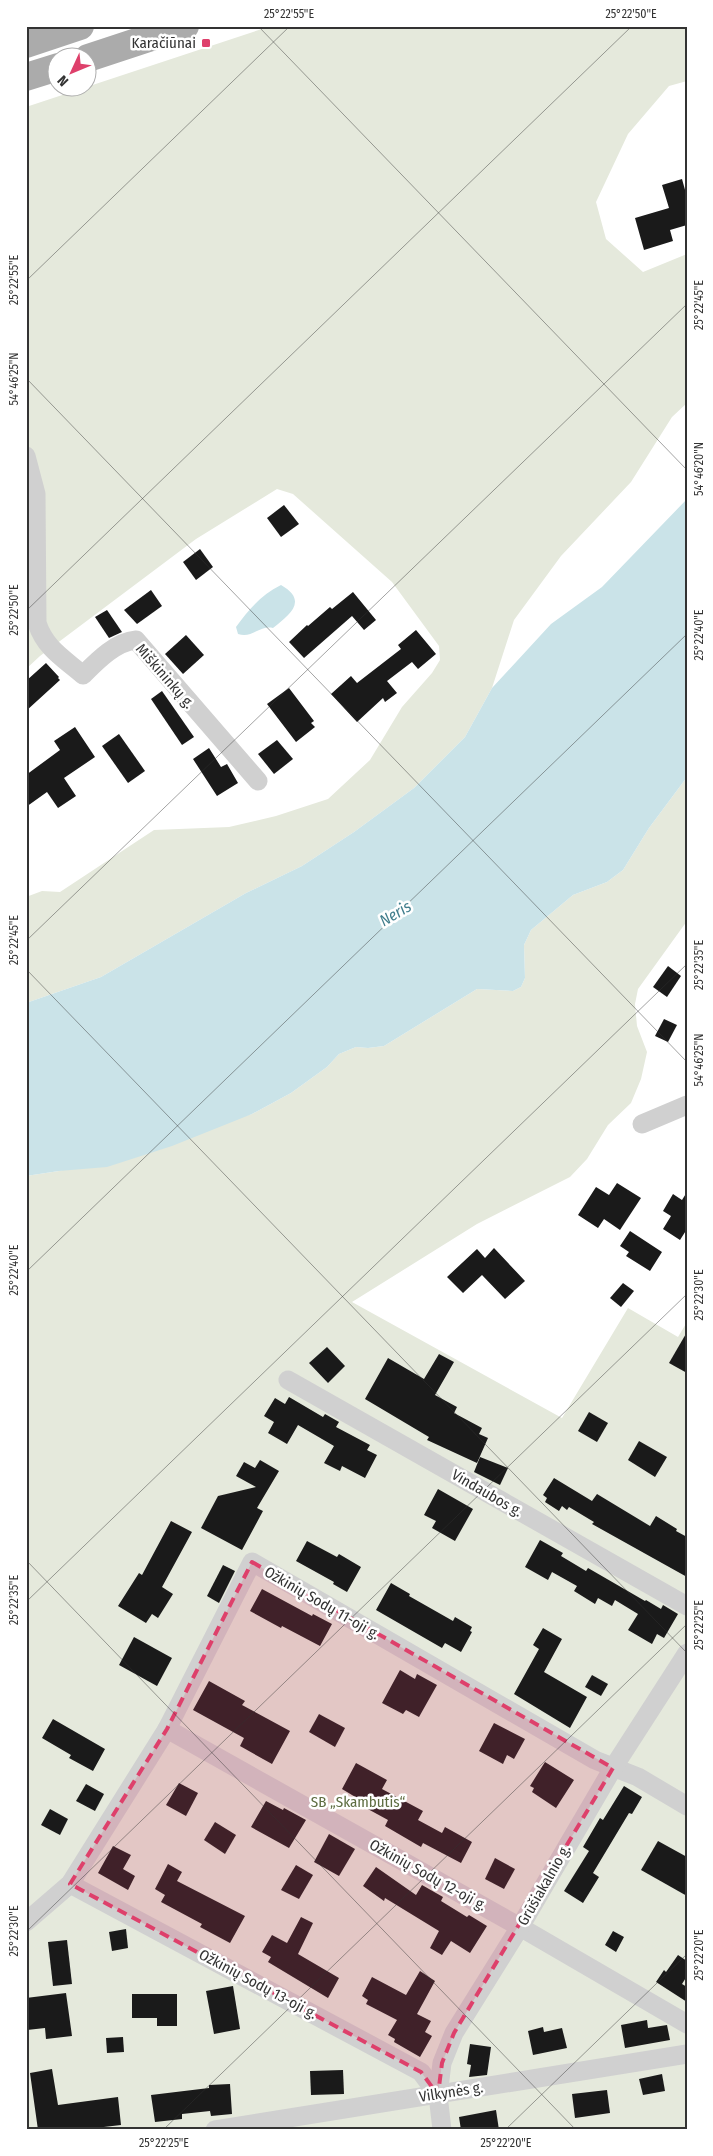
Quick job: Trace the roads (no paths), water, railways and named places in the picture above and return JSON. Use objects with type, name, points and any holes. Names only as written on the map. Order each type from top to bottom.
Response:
[{"type":"main road","points":[[38,36],[80,26]]},
{"type":"main road","points":[[98,55],[185,26]]},
{"type":"main road","points":[[26,77],[48,70]]},
{"type":"street","name":"Miškininkų g.","points":[[26,456],[36,494],[37,623],[42,638],[82,675],[97,661],[126,641],[136,640],[258,780]]},
{"type":"street","points":[[642,1124],[687,1105]]},
{"type":"street","name":"Vindaubos g.","points":[[288,1380],[687,1606]]},
{"type":"street","name":"Ožkinių Sodų 11-oji g.","points":[[26,1922],[70,1884],[167,1729],[252,1562],[595,1760],[638,1777],[687,1806]]},
{"type":"street","name":"Grūšiakalnio g.","points":[[442,2130],[438,2094],[442,2063],[454,2033],[520,1927],[612,1768],[687,1653]]},
{"type":"street","name":"Ožkinių Sodų 12-oji g.","points":[[167,1729],[520,1927],[687,2024]]},
{"type":"street","name":"Ožkinių Sodų 13-oji g.","points":[[70,1884],[421,2072],[438,2094]]},
{"type":"street","name":"Vilkynės g.","points":[[215,2130],[687,2054]]},
{"type":"water","name":"Neris","points":[[687,499],[687,777],[649,828],[623,870],[607,882],[573,895],[531,930],[524,945],[525,978],[521,987],[513,991],[477,989],[384,1046],[356,1047],[339,1054],[327,1067],[291,1093],[252,1114],[172,1146],[107,1167],[26,1176],[26,1003],[101,977],[246,893],[302,866],[354,832],[414,788],[465,737],[492,688],[551,624],[602,587]]},
{"type":"water","points":[[281,585],[294,597],[294,608],[290,613],[273,628],[264,628],[247,635],[238,634],[236,627],[251,608],[267,593]]},
{"type":"place","name":"Karačiūnai","points":[[206,43]]},
{"type":"park label","name":"SB „Skambutis“","points":[[358,1802]]}]
